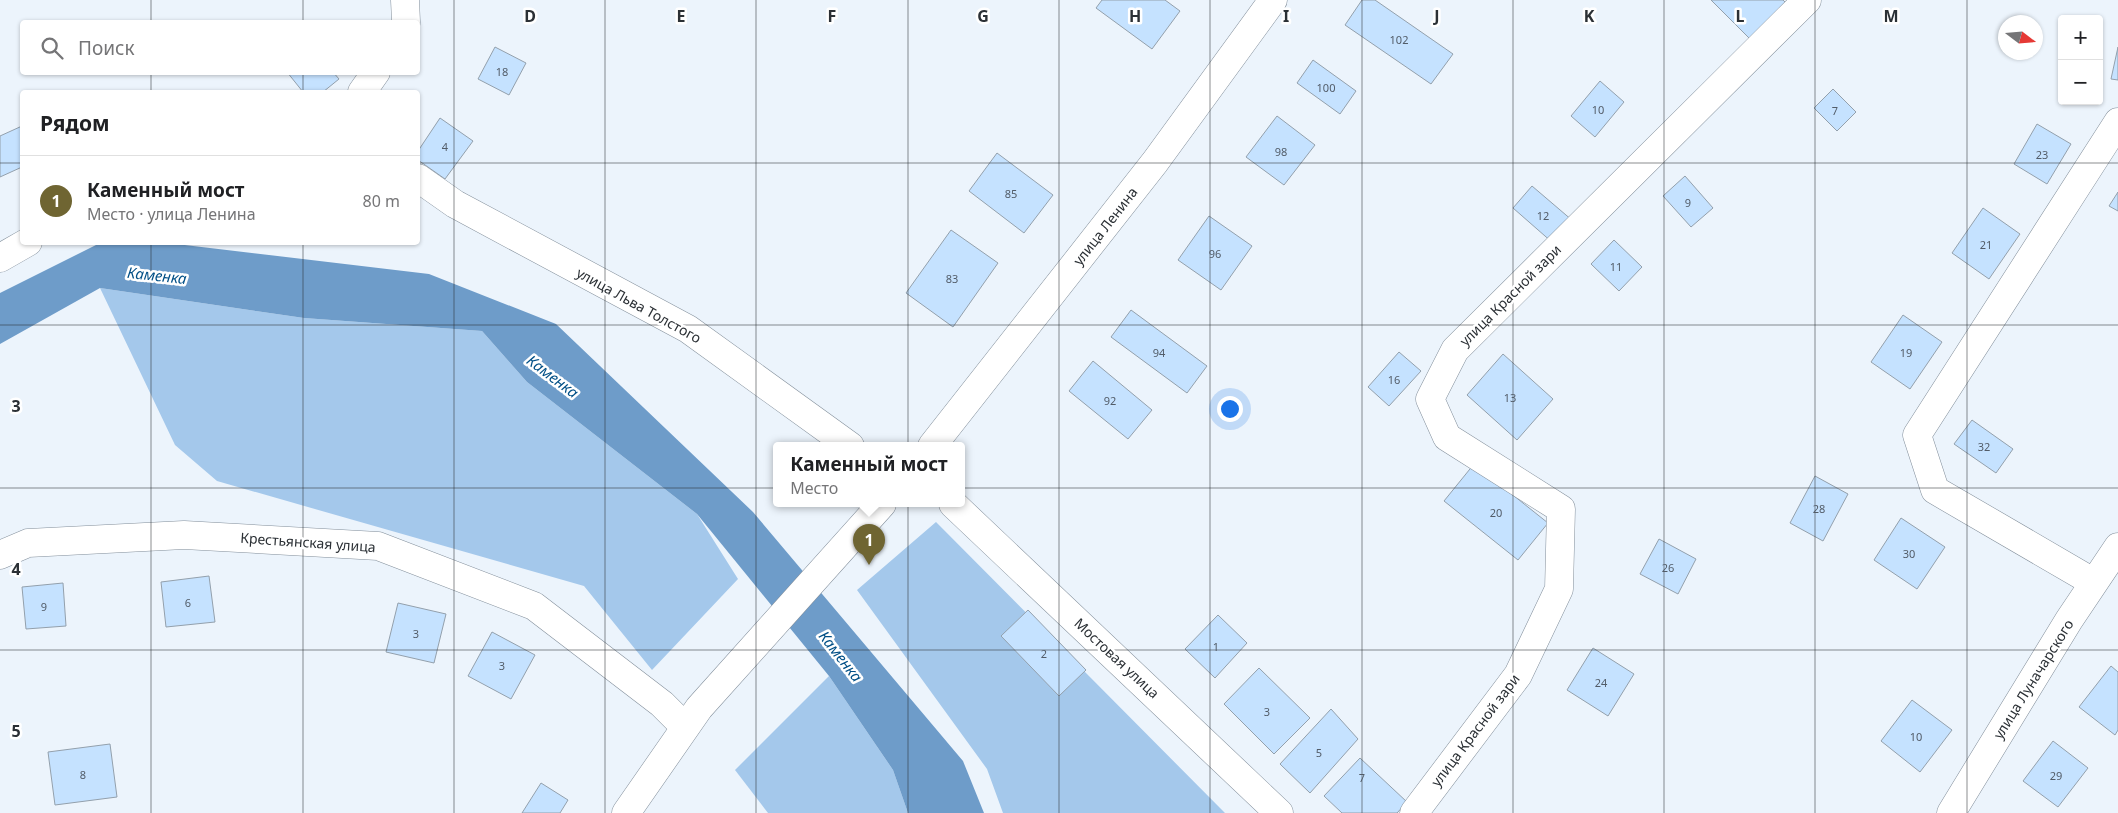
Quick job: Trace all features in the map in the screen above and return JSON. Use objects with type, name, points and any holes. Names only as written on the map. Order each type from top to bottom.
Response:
[{"type":"street","points":[[405,0],[406,20]]},
{"type":"street","name":"улица Ленина","points":[[935,442],[1155,162],[1273,0]]},
{"type":"street","name":"улица Красной зари","points":[[1414,813],[1518,675],[1559,589],[1561,509],[1447,437],[1430,399],[1455,350],[1807,0]]},
{"type":"street","points":[[363,90],[374,75]]},
{"type":"street","points":[[2093,582],[1935,490],[1916,435],[2118,122]]},
{"type":"street","name":"улица Льва Толстого","points":[[420,179],[455,204],[688,329],[844,442]]},
{"type":"street","points":[[0,258],[23,245]]},
{"type":"street","points":[[626,813],[692,718],[879,507]]},
{"type":"street","name":"Мостовая улица","points":[[956,507],[1279,813]]},
{"type":"street","name":"Крестьянская улица","points":[[0,555],[28,543],[184,534],[378,546],[534,606],[662,704],[692,718]]},
{"type":"street","name":"улица Луначарского","points":[[1951,813],[2093,582],[2118,547]]},
{"type":"shaded area","points":[[100,288],[304,318],[482,331],[527,382],[697,514],[738,579],[652,670],[584,586],[217,481],[175,445]]},
{"type":"shaded area","points":[[936,522],[1225,813],[1003,813],[987,769],[857,590]]},
{"type":"shaded area","points":[[829,676],[893,770],[908,813],[768,813],[735,770]]},
{"type":"water","name":"Каменка","points":[[96,245],[185,245],[429,274],[556,324],[753,512],[963,761],[984,813],[908,813],[893,770],[829,676],[697,514],[527,382],[482,331],[304,318],[100,288],[0,344],[0,293]]},
{"type":"building","points":[[1102,0],[1165,0],[1180,11],[1152,49],[1096,8]]},
{"type":"building","points":[[1362,0],[1375,0],[1453,54],[1431,84],[1345,25]]},
{"type":"building","points":[[1711,0],[1783,0],[1787,4],[1751,40]]},
{"type":"building","points":[[495,47],[526,63],[509,95],[478,79]]},
{"type":"building","points":[[2118,47],[2118,80],[2111,79]]},
{"type":"building","points":[[1313,60],[1356,91],[1340,114],[1297,83]]},
{"type":"building","points":[[289,75],[336,75],[339,79],[325,90],[301,90]]},
{"type":"building","points":[[1600,81],[1624,102],[1595,137],[1571,116]]},
{"type":"building","points":[[1833,89],[1856,112],[1837,131],[1814,108]]},
{"type":"building","points":[[1277,116],[1315,145],[1284,185],[1246,157]]},
{"type":"building","points":[[440,118],[473,141],[445,179],[420,161],[420,148]]},
{"type":"building","points":[[2037,124],[2071,144],[2047,184],[2014,164]]},
{"type":"building","points":[[20,127],[20,168],[0,177],[0,136]]},
{"type":"building","points":[[997,153],[1053,195],[1024,233],[969,191]]},
{"type":"building","points":[[1685,176],[1713,208],[1691,227],[1663,196]]},
{"type":"building","points":[[1532,186],[1573,221],[1553,243],[1513,208]]},
{"type":"building","points":[[2118,192],[2118,211],[2109,206]]},
{"type":"building","points":[[1983,208],[2020,234],[1989,279],[1952,253]]},
{"type":"building","points":[[1209,216],[1252,246],[1221,290],[1178,260]]},
{"type":"building","points":[[951,230],[998,263],[953,327],[906,293]]},
{"type":"building","points":[[1614,240],[1642,267],[1619,291],[1591,264]]},
{"type":"building","points":[[1131,310],[1207,366],[1187,393],[1111,337]]},
{"type":"building","points":[[1903,315],[1942,342],[1910,389],[1871,362]]},
{"type":"building","points":[[1399,352],[1421,371],[1389,406],[1368,387]]},
{"type":"building","points":[[1503,354],[1553,399],[1517,440],[1467,395]]},
{"type":"building","points":[[1093,361],[1152,410],[1128,439],[1069,391]]},
{"type":"building","points":[[1972,420],[2013,449],[1996,473],[1954,444]]},
{"type":"building","points":[[1474,464],[1548,523],[1518,560],[1444,501]]},
{"type":"building","points":[[1815,476],[1848,494],[1823,541],[1790,523]]},
{"type":"building","points":[[1901,518],[1945,547],[1917,589],[1874,560]]},
{"type":"building","points":[[1659,539],[1696,559],[1678,594],[1640,574]]},
{"type":"building","points":[[209,576],[215,622],[166,627],[161,582]]},
{"type":"building","points":[[63,583],[66,626],[26,629],[22,587]]},
{"type":"building","points":[[398,603],[446,614],[434,663],[386,652]]},
{"type":"building","points":[[1028,610],[1086,670],[1059,696],[1001,636]]},
{"type":"building","points":[[1218,615],[1247,643],[1215,678],[1185,649]]},
{"type":"building","points":[[492,632],[535,655],[511,699],[468,676]]},
{"type":"building","points":[[1593,648],[1634,674],[1608,716],[1567,690]]},
{"type":"building","points":[[2111,666],[2118,672],[2118,730],[2115,735],[2079,707]]},
{"type":"building","points":[[1259,668],[1310,718],[1274,754],[1224,704]]},
{"type":"building","points":[[1912,700],[1952,730],[1920,772],[1881,741]]},
{"type":"building","points":[[1331,709],[1358,739],[1310,793],[1280,764]]},
{"type":"building","points":[[2053,741],[2088,768],[2058,807],[2023,781]]},
{"type":"building","points":[[110,744],[117,797],[55,805],[48,752]]},
{"type":"building","points":[[1360,758],[1407,802],[1397,813],[1342,813],[1324,796]]},
{"type":"building","points":[[541,783],[568,800],[560,813],[522,813]]},
{"type":"place","name":"Каменный мост","points":[[869,565]]}]
